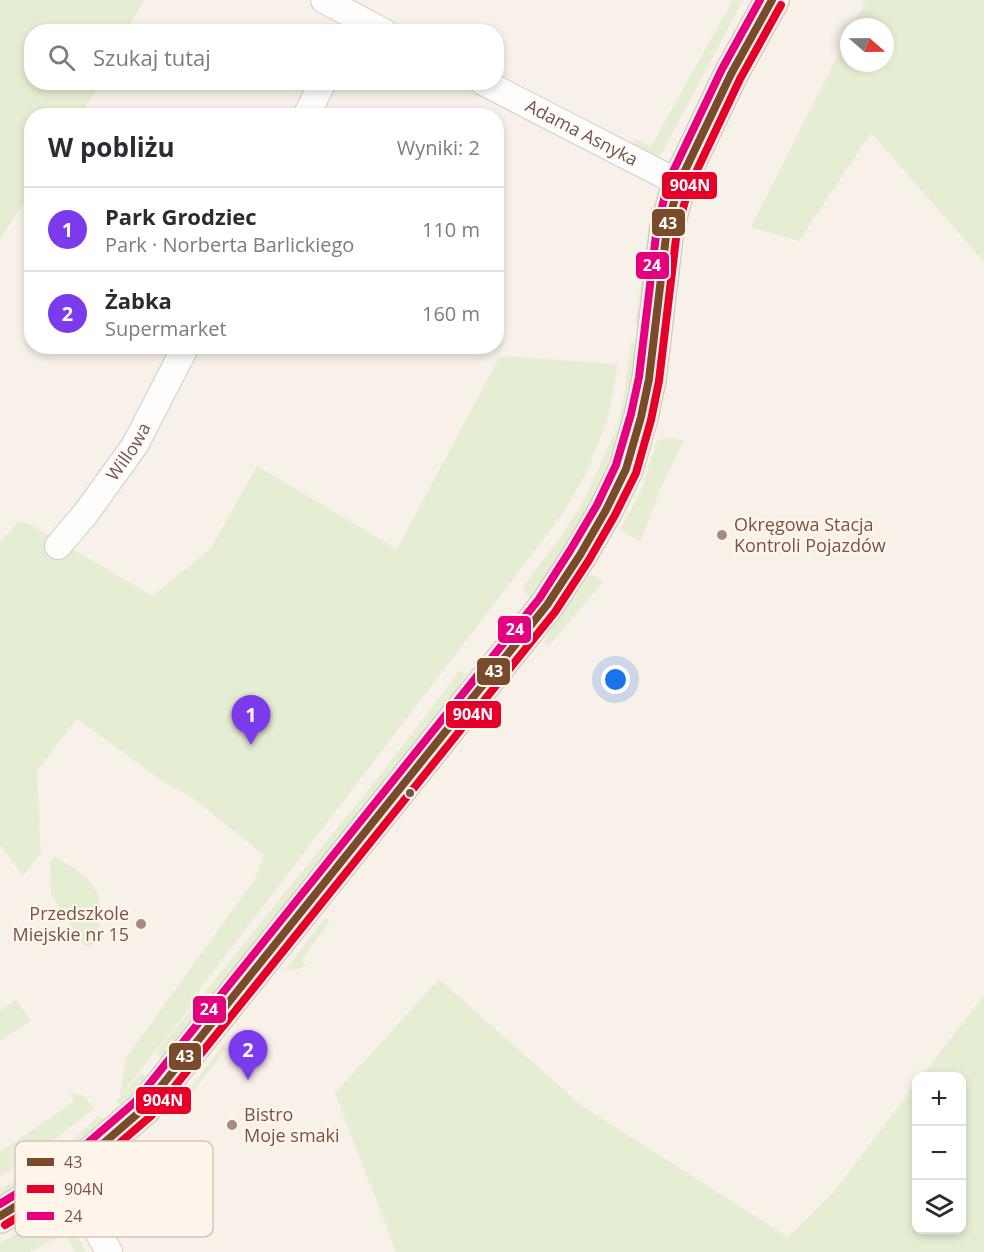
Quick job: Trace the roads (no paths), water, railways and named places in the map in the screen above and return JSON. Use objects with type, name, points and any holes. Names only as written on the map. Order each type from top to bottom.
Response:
[{"type":"street","points":[[324,0],[352,24]]},
{"type":"street","points":[[106,1141],[143,1109],[547,605],[580,555],[626,469],[641,417],[649,379],[667,228],[679,183],[731,74],[772,0]]},
{"type":"street","points":[[310,108],[319,90]]},
{"type":"street","name":"Adama Asnyka","points":[[499,90],[679,183]]},
{"type":"street","name":"Willowa","points":[[58,546],[86,513],[135,445],[182,354]]},
{"type":"street","points":[[0,1216],[15,1207]]},
{"type":"street","points":[[101,1237],[109,1252]]},
{"type":"place","name":"Okręgowa Stacja Kontroli Pojazdów","points":[[722,535]]},
{"type":"place","name":"Park Grodziec","points":[[251,745]]},
{"type":"place","name":"Przedszkole Miejskie nr 15","points":[[141,924]]},
{"type":"place","name":"Żabka","points":[[248,1080]]},
{"type":"place","name":"Bistro Moje smaki","points":[[232,1125]]}]
